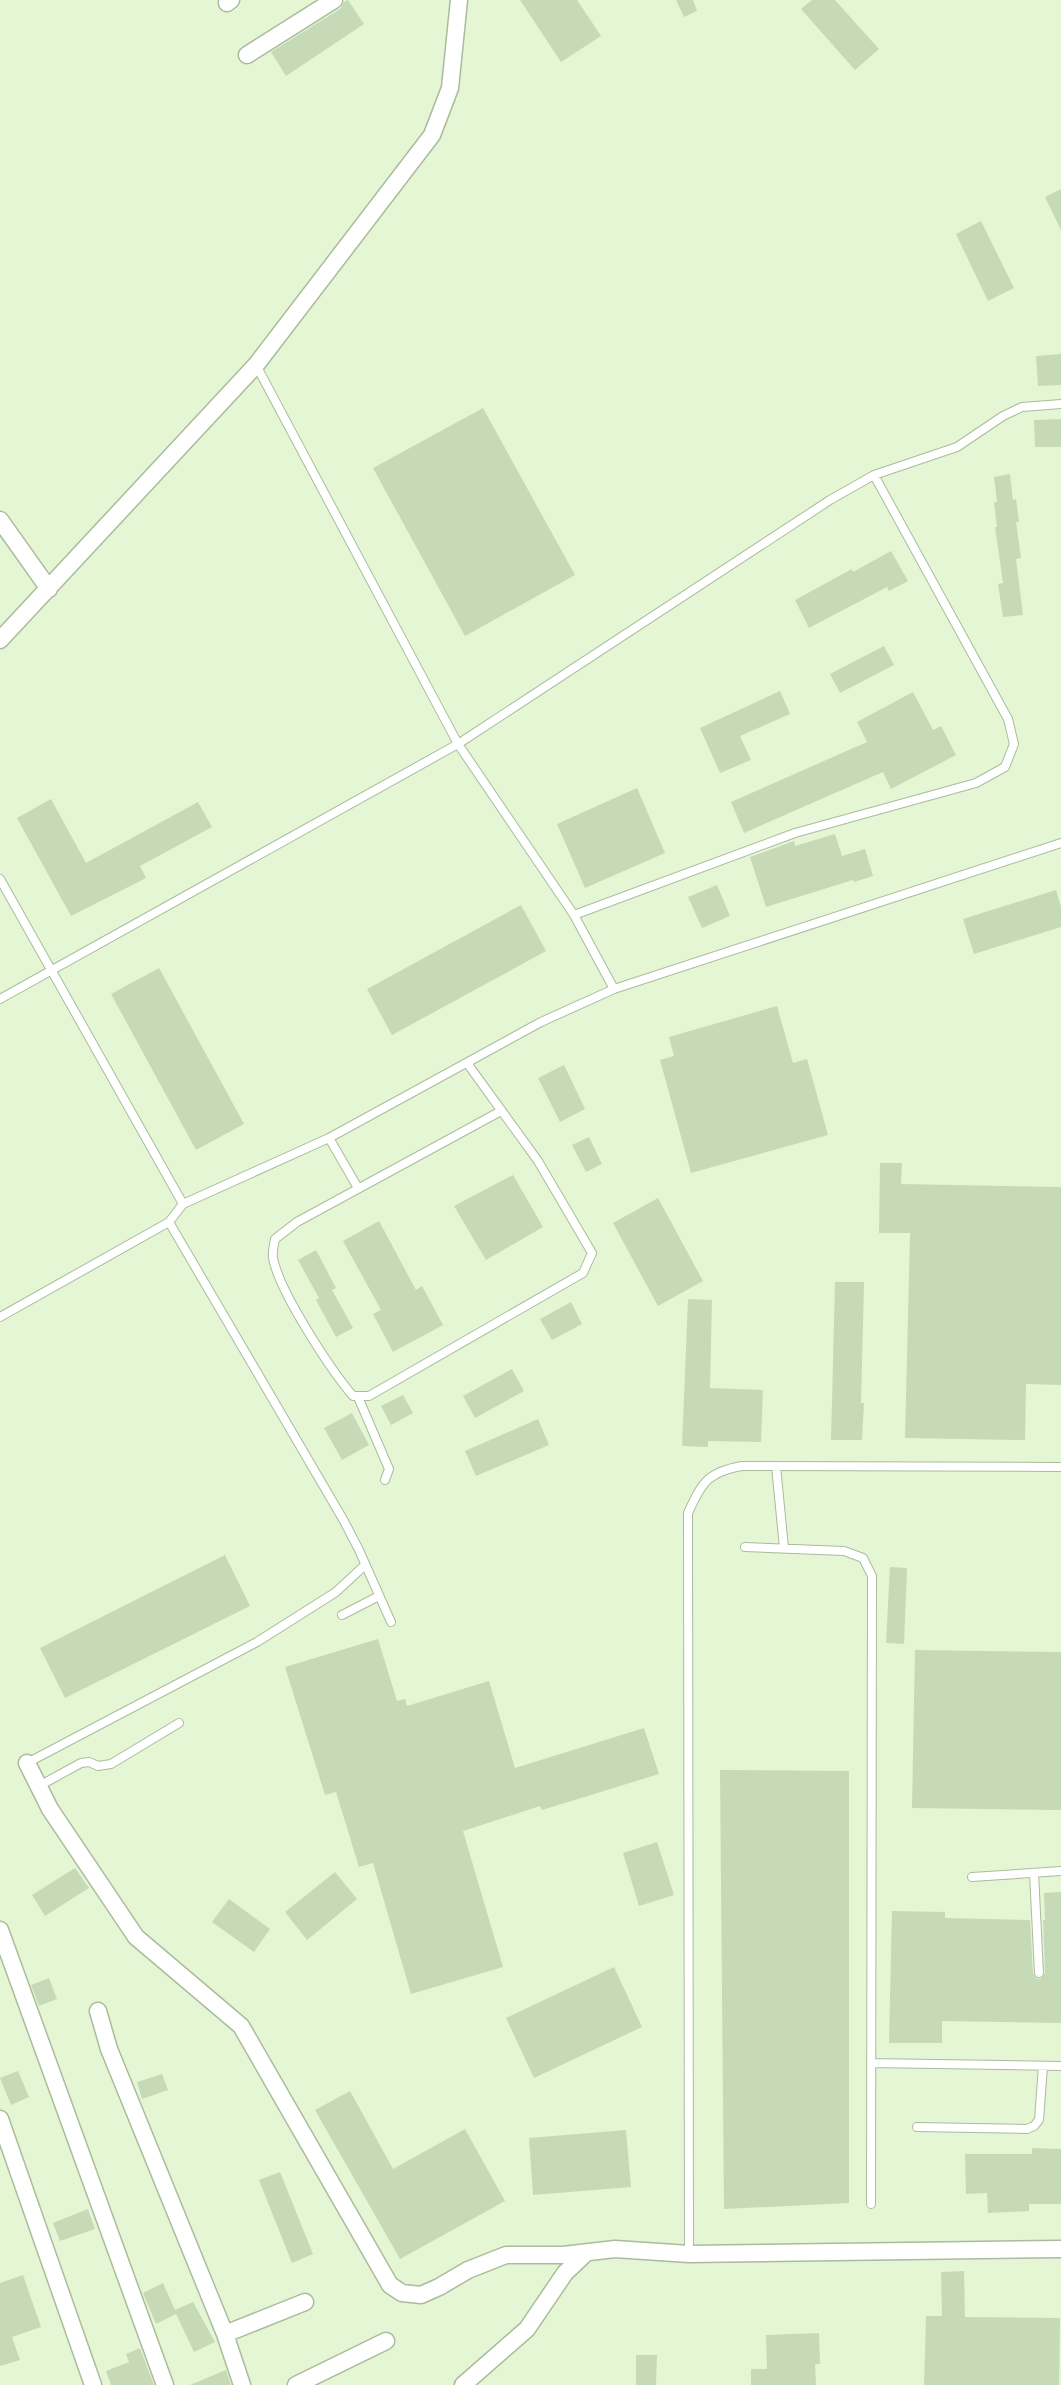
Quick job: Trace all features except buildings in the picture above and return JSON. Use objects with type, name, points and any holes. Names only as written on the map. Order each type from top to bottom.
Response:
[{"type":"street","points":[[248,55],[334,0]]},
{"type":"street","points":[[0,640],[256,365],[432,135],[450,88],[459,0]]},
{"type":"street","points":[[0,520],[49,589]]},
{"type":"street","points":[[27,1763],[51,1809],[136,1937],[241,2026],[390,2285],[402,2293],[421,2295],[468,2270],[506,2255],[586,2253],[615,2249],[689,2254],[1061,2248]]},
{"type":"street","points":[[0,1930],[165,2385]]},
{"type":"street","points":[[98,2011],[109,2049],[225,2334],[242,2385]]},
{"type":"street","points":[[0,2119],[93,2385]]},
{"type":"street","points":[[463,2385],[527,2329],[544,2300],[565,2273],[586,2253]]},
{"type":"street","points":[[225,2334],[304,2302]]},
{"type":"street","points":[[296,2385],[370,2351],[386,2341]]},
{"type":"lane","points":[[256,365],[458,744],[574,915],[614,989]]},
{"type":"lane","points":[[0,999],[458,744],[830,500],[874,475],[957,447],[1003,416],[1022,407],[1061,405]]},
{"type":"lane","points":[[574,915],[795,833],[976,783],[1005,768],[1014,744],[1008,719],[874,475]]},
{"type":"lane","points":[[0,1317],[169,1222],[183,1204],[329,1138],[541,1022],[614,989],[1061,843]]},
{"type":"lane","points":[[0,879],[183,1204]]},
{"type":"lane","points":[[467,1062],[538,1161],[592,1253],[589,1262],[583,1273],[369,1396],[353,1396],[340,1381],[282,1286],[273,1256],[275,1239],[297,1222],[501,1111]]},
{"type":"lane","points":[[329,1138],[358,1188]]},
{"type":"lane","points":[[169,1222],[344,1521],[391,1622]]},
{"type":"lane","points":[[358,1397],[388,1469],[385,1480]]},
{"type":"lane","points":[[689,2254],[688,1513],[700,1487],[721,1470],[742,1466],[1061,1467]]},
{"type":"lane","points":[[777,1466],[784,1548]]},
{"type":"lane","points":[[745,1547],[844,1551],[863,1558],[872,1576],[871,2204]]},
{"type":"lane","points":[[27,1763],[257,1642],[336,1592],[366,1565]]},
{"type":"lane","points":[[342,1614],[379,1596]]},
{"type":"lane","points":[[39,1786],[81,1763],[89,1762],[98,1766],[111,1764],[179,1723]]},
{"type":"lane","points":[[972,1877],[1061,1871]]},
{"type":"lane","points":[[1034,1873],[1039,1973]]},
{"type":"lane","points":[[871,2063],[1061,2066]]},
{"type":"lane","points":[[917,2127],[1027,2129],[1034,2126],[1039,2120],[1043,2066]]}]
